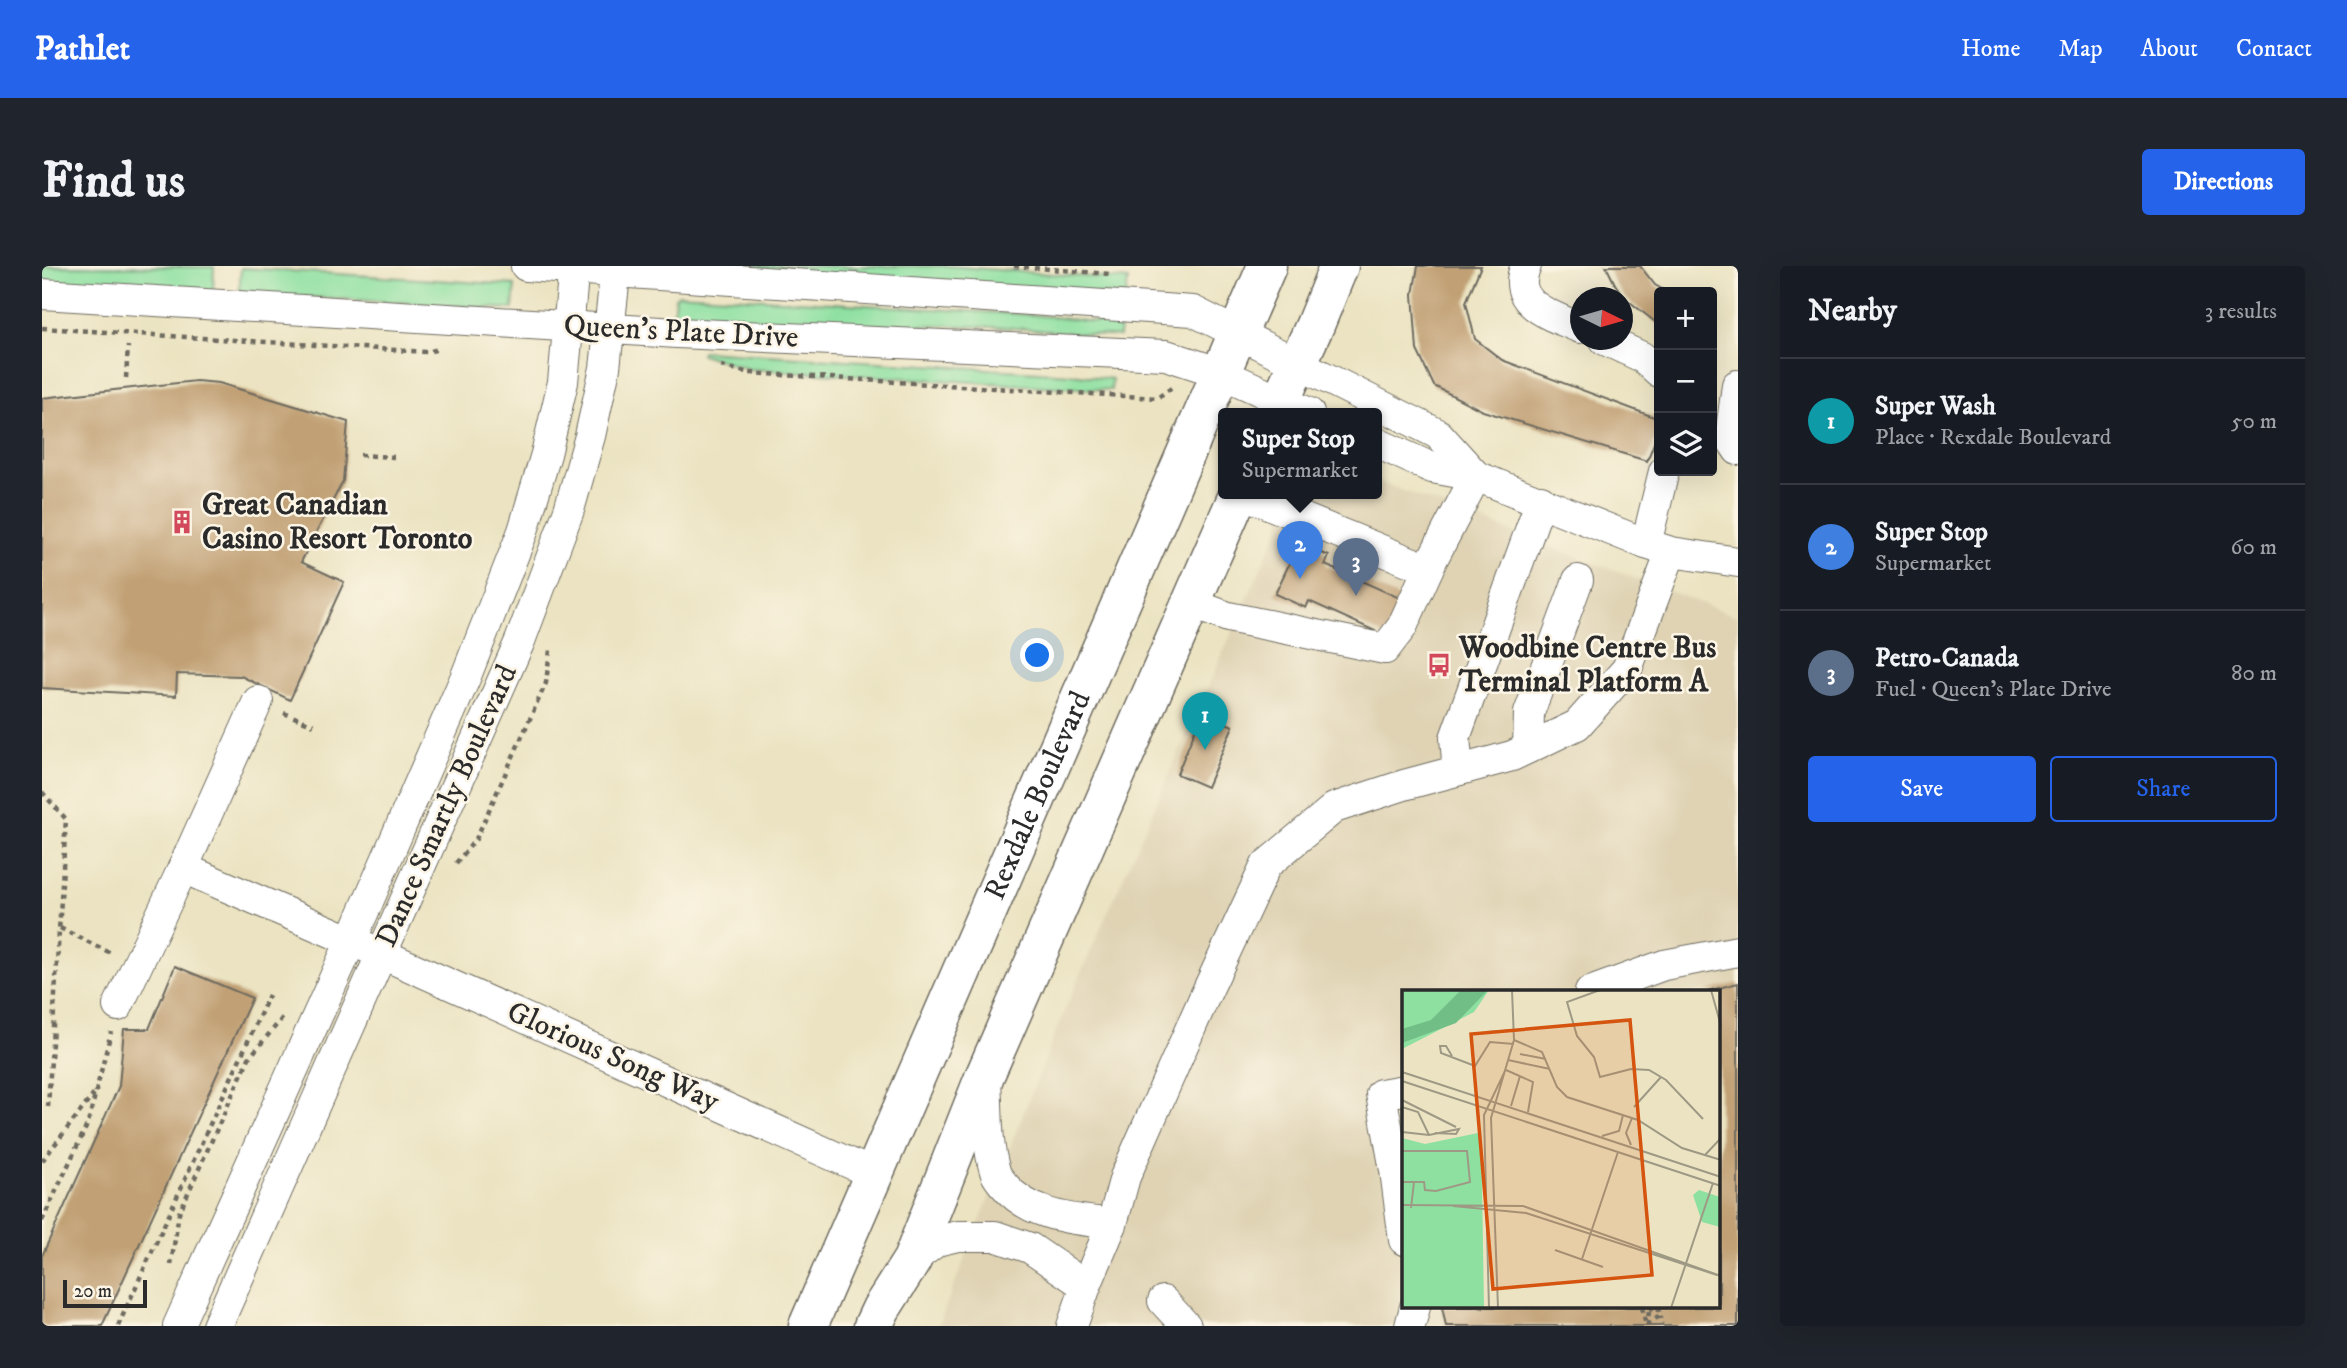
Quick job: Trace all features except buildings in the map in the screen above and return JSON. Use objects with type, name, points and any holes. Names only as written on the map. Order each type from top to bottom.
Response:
[{"type":"main road","name":"Rexdale Boulevard","points":[[808,1326],[1211,369],[1238,333],[1267,266]]},
{"type":"main road","points":[[1288,408],[1297,363],[1339,266]]},
{"type":"main road","points":[[873,1326],[912,1260],[985,1075],[1237,499]]},
{"type":"street","name":"Queen's Plate Drive","points":[[526,266],[615,269],[1193,311],[1438,434],[1476,476]]},
{"type":"street","points":[[1526,266],[1522,287],[1529,302],[1570,323]]},
{"type":"street","name":"Dance Smartly Boulevard","points":[[178,1326],[351,941],[466,676],[523,531],[546,454],[563,382],[574,267]]},
{"type":"street","name":"Dance Smartly Boulevard","points":[[217,1326],[520,641],[569,510],[590,436],[605,368],[615,269]]},
{"type":"street","name":"Queen's Plate Drive","points":[[42,294],[677,334],[1166,355],[1211,369],[1286,408]]},
{"type":"street","points":[[1627,350],[1642,357],[1654,368]]},
{"type":"street","points":[[1737,385],[1731,438],[1738,450]]},
{"type":"street","name":"Queen's Plate Drive","points":[[1382,445],[1432,468],[1476,476],[1658,547],[1738,562]]},
{"type":"street","points":[[1190,603],[1228,617],[1385,649],[1402,627],[1428,569],[1476,476]]},
{"type":"street","points":[[1072,1326],[1112,1224],[1130,1166],[1266,865],[1334,808],[1404,785],[1513,756],[1577,725],[1628,669],[1658,547],[1664,476]]},
{"type":"street","points":[[1255,499],[1428,569]]},
{"type":"street","points":[[1458,770],[1455,738],[1541,500]]},
{"type":"street","points":[[1528,748],[1529,713],[1578,580]]},
{"type":"street","points":[[118,1006],[183,868],[270,706]]},
{"type":"street","name":"Glorious Song Way","points":[[183,868],[874,1174]]},
{"type":"street","points":[[1595,990],[1664,965],[1738,951]]},
{"type":"street","points":[[985,1075],[990,1148],[995,1174],[1008,1190],[1026,1205],[1062,1218],[1112,1224]]},
{"type":"street","points":[[1402,1090],[1381,1094],[1402,1224]]},
{"type":"street","points":[[912,1260],[937,1241],[958,1236],[995,1236],[1030,1248],[1086,1286]]},
{"type":"street","points":[[1163,1301],[1186,1326]]},
{"type":"street","points":[[1410,1326],[1415,1308]]},
{"type":"path","points":[[126,379],[128,346]]},
{"type":"path","points":[[714,363],[750,373],[1157,398],[1211,369]]},
{"type":"path","points":[[360,455],[394,457]]},
{"type":"path","points":[[270,706],[314,726]]},
{"type":"path","points":[[42,792],[66,819],[48,1107]]},
{"type":"path","points":[[59,928],[94,945]]},
{"type":"path","points":[[118,1326],[269,995]]},
{"type":"path","points":[[42,1221],[88,1123],[118,1006]]},
{"type":"path","points":[[171,1267],[179,1213],[249,1058],[291,1008]]},
{"type":"path","points":[[42,1161],[96,1090]]},
{"type":"path","points":[[1642,1308],[1647,1326]]},
{"type":"path","points":[[1647,1326],[1650,1308]]},
{"type":"path","points":[[1651,1308],[1662,1326]]},
{"type":"path","points":[[1658,1308],[1662,1326]]},
{"type":"shaded area","points":[[1382,483],[1738,617],[1738,1326],[938,1326],[1065,1009],[1291,499],[1382,499]]},
{"type":"green space","points":[[42,266],[214,267],[213,292],[42,281]]},
{"type":"green space","points":[[714,266],[948,266],[1128,280],[1126,296]]},
{"type":"green space","points":[[241,268],[515,285],[513,309],[239,293]]},
{"type":"green space","points":[[679,294],[1035,315],[1120,325],[1119,337],[941,325],[776,327],[676,320],[673,316],[675,297]]},
{"type":"green space","points":[[702,351],[1071,374],[1112,379],[1111,390],[749,369],[701,354]]},
{"type":"place","name":"Great Canadian Casino Resort Toronto","points":[[182,522]]},
{"type":"place","name":"Super Stop","points":[[1300,579]]},
{"type":"place","name":"Petro-Canada","points":[[1356,596]]},
{"type":"place","name":"Woodbine Centre Bus Terminal Platform A","points":[[1439,665]]},
{"type":"place","name":"Super Wash","points":[[1205,750]]}]
